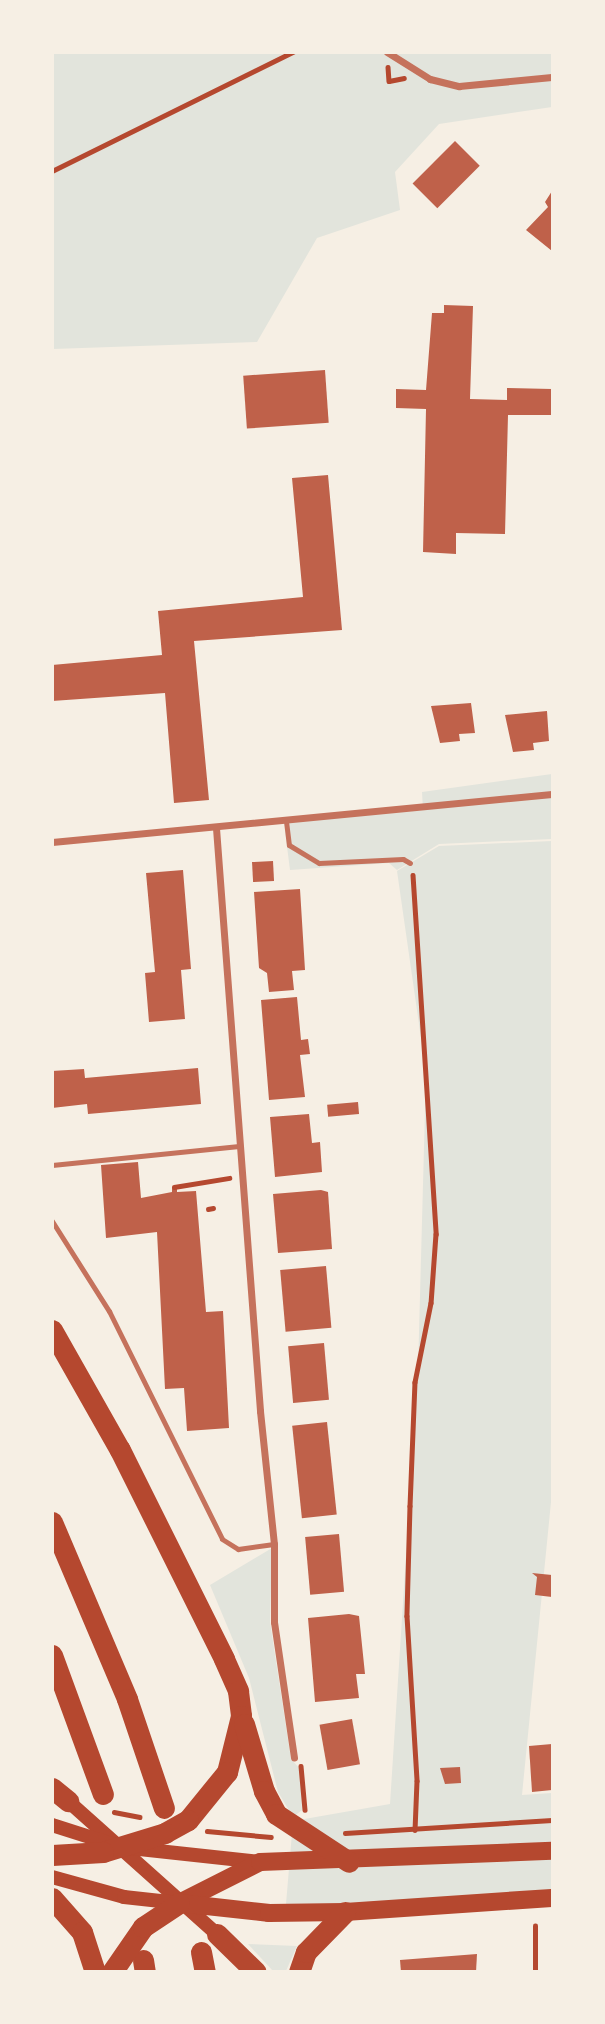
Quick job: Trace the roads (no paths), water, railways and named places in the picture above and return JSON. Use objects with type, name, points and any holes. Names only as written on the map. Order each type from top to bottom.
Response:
[{"type":"highway","points":[[52,1330],[120,1450],[224,1659],[238,1691],[241,1716],[264,1791],[276,1814],[293,1828],[349,1862]]},
{"type":"highway","points":[[52,1522],[128,1699],[163,1808]]},
{"type":"highway","points":[[52,1656],[104,1802]]},
{"type":"highway","points":[[52,1855],[121,1847],[179,1826],[204,1805],[227,1772],[241,1716]]},
{"type":"highway","points":[[52,1898],[82,1932],[95,1972]]},
{"type":"highway","points":[[112,1972],[143,1927],[179,1903]]},
{"type":"highway","points":[[299,1972],[306,1952],[345,1912]]},
{"type":"highway","points":[[217,1934],[256,1972]]},
{"type":"main road","points":[[60,1795],[217,1934]]},
{"type":"main road","points":[[52,1825],[121,1847],[263,1862],[349,1862],[552,1852]]},
{"type":"main road","points":[[179,1903],[263,1862]]},
{"type":"main road","points":[[52,1877],[124,1897],[269,1913],[345,1912],[552,1898]]},
{"type":"street","points":[[387,52],[430,79],[459,86],[552,77]]},
{"type":"street","points":[[52,842],[552,793]]},
{"type":"street","points":[[216,828],[239,1146],[274,1545],[274,1622],[294,1758]]},
{"type":"lane","points":[[286,821],[289,845],[319,863],[402,859],[410,863]]},
{"type":"lane","points":[[52,1165],[239,1146]]},
{"type":"lane","points":[[52,1221],[109,1311],[222,1539],[239,1549],[274,1545]]}]
